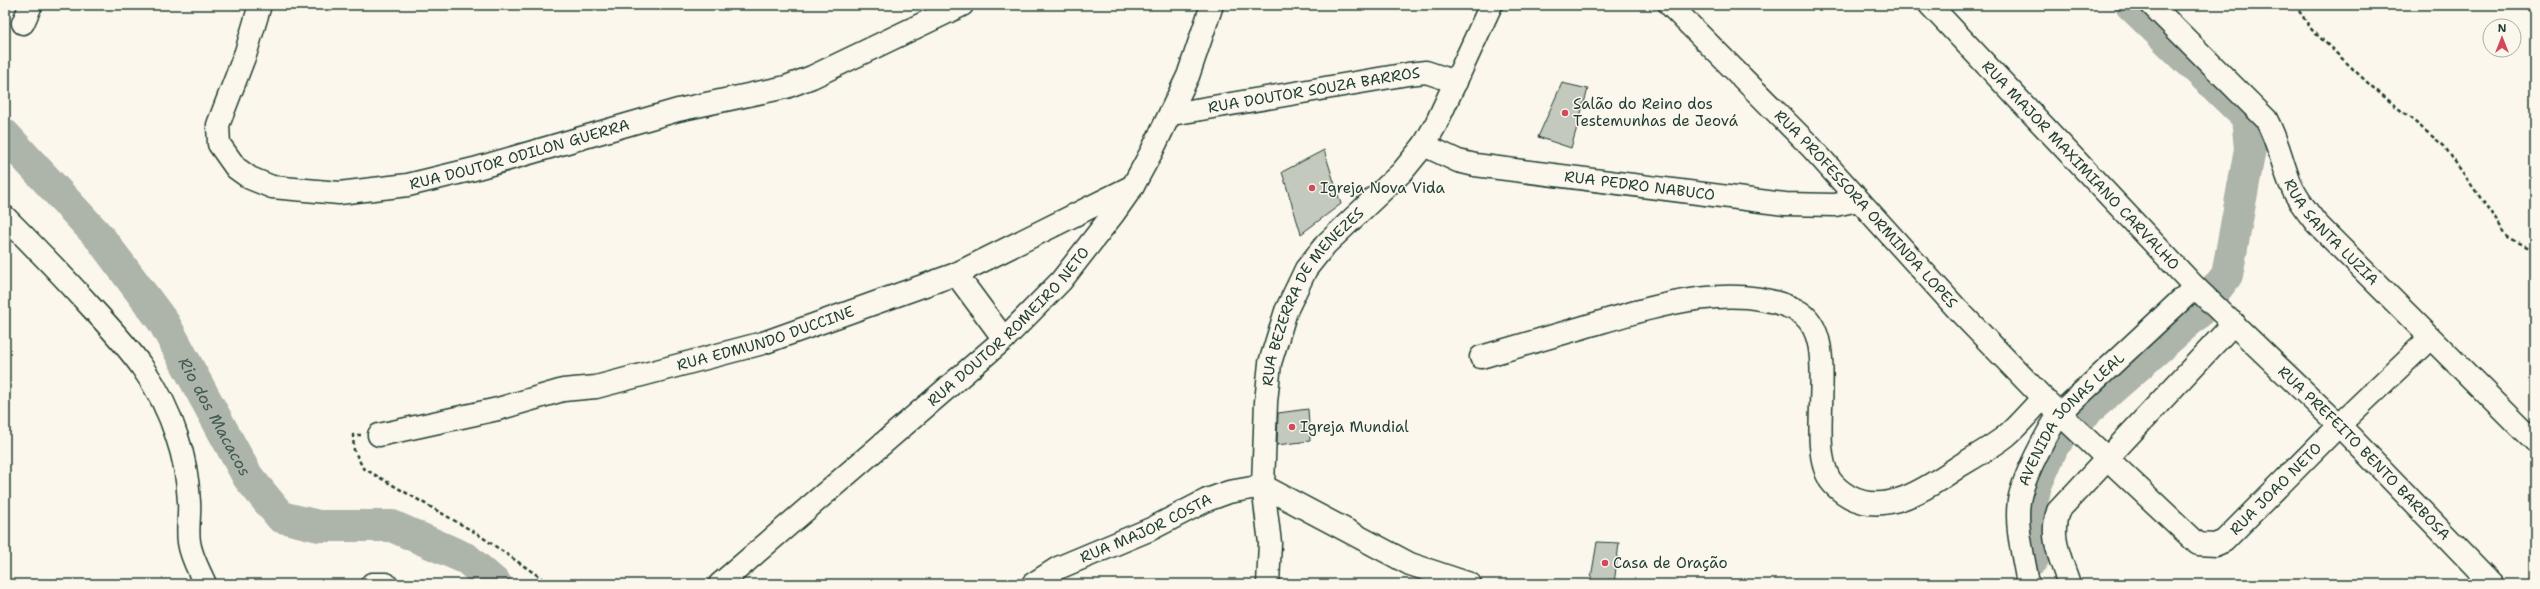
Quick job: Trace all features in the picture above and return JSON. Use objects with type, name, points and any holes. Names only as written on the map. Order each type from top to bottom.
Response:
[{"type":"street","name":"RUA DOUTOR ODILON GUERRA","points":[[260,5],[246,52],[218,124],[219,144],[236,168],[250,178],[272,187],[338,194],[408,185],[474,169],[678,110],[786,86],[812,77],[962,5]]},
{"type":"street","name":"RUA BEZERRA DE MENEZES","points":[[1268,584],[1270,544],[1263,486],[1270,363],[1286,311],[1306,270],[1326,244],[1402,172],[1424,145],[1456,82],[1491,5]]},
{"type":"street","name":"RUA PROFESSORA ORMINDA LOPES","points":[[1670,5],[1811,147],[1958,310],[2043,398],[2198,544],[2215,545],[2224,540]]},
{"type":"street","name":"RUA MAJOR MAXIMIANO CARVALHO","points":[[1930,5],[2201,292],[2228,318]]},
{"type":"street","name":"RUA SANTA LUZIA","points":[[2152,5],[2266,119],[2277,140],[2290,185],[2298,200],[2316,223],[2535,442]]},
{"type":"street","name":"RUA DOUTOR ROMEIRO NETO","points":[[720,584],[1004,339],[1061,281],[1133,186],[1172,114],[1205,9]]},
{"type":"street","name":"RUA DOUTOR SOUZA BARROS","points":[[1172,114],[1408,74],[1426,72],[1456,82]]},
{"type":"street","name":"RUA PEDRO NABUCO","points":[[1424,145],[1458,161],[1475,165],[1785,204],[1835,205],[1858,200]]},
{"type":"street","name":"RUA EDMUNDO DUCCINE","points":[[379,435],[498,408],[563,390],[596,387],[763,343],[956,274],[1133,186]]},
{"type":"street","points":[[5,217],[65,276],[130,350],[148,372],[163,398],[180,449],[190,502],[189,542],[205,584]]},
{"type":"street","points":[[956,274],[1004,339]]},
{"type":"street","name":"AVENIDA JONAS LEAL","points":[[2028,584],[2019,524],[2019,500],[2038,454],[2064,417],[2201,292]]},
{"type":"street","points":[[1481,357],[1643,310],[1691,300],[1754,299],[1797,311],[1812,325],[1820,345],[1822,456],[1830,480],[1843,493],[1862,503],[1885,504],[1922,491],[2006,436],[2043,398]]},
{"type":"street","points":[[2069,584],[2055,540],[2053,526],[2058,511],[2101,453],[2228,318]]},
{"type":"street","name":"RUA PREFEITO BENTO BARBOSA","points":[[2228,318],[2339,425],[2492,584]]},
{"type":"street","name":"RUA JOAO NETO","points":[[2224,540],[2339,425],[2430,338]]},
{"type":"street","points":[[1263,486],[1410,564],[1460,583]]},
{"type":"street","name":"RUA MAJOR COSTA","points":[[1033,584],[1058,568],[1151,529],[1207,500],[1229,492],[1263,486]]},
{"type":"street","points":[[372,584],[386,584]]},
{"type":"path","points":[[2295,5],[2312,30],[2370,85],[2444,146],[2508,237],[2535,251]]},
{"type":"path","points":[[379,435],[353,435],[354,450],[363,468],[476,534],[550,584]]},
{"type":"building","name":"Salão do Reino dos Testemunhas de Jeová","points":[[1562,83],[1588,89],[1571,148],[1538,137]]},
{"type":"building","name":"Igreja Nova Vida","points":[[1324,150],[1341,204],[1301,234],[1282,172]]},
{"type":"building","name":"Igreja Mundial","points":[[1308,409],[1310,441],[1277,445],[1278,413]]},
{"type":"building","name":"Casa de Oração","points":[[1597,542],[1619,543],[1614,584],[1590,584]]},
{"type":"waterway","points":[[2033,559],[2027,526],[2036,485],[2054,444],[2089,409],[2197,314],[2227,275],[2250,149],[2247,117],[2131,5]]},
{"type":"waterway","name":"Rio dos Macacos","points":[[5,135],[101,239],[164,323],[248,477],[281,517],[319,526],[392,526],[467,559],[496,584]]},
{"type":"place","name":"Salão do Reino dos Testemunhas de Jeová","points":[[1565,113]]},
{"type":"place","name":"Igreja Nova Vida","points":[[1312,188]]},
{"type":"place","name":"Igreja Mundial","points":[[1292,427]]},
{"type":"place","name":"Casa de Oração","points":[[1605,563]]}]
